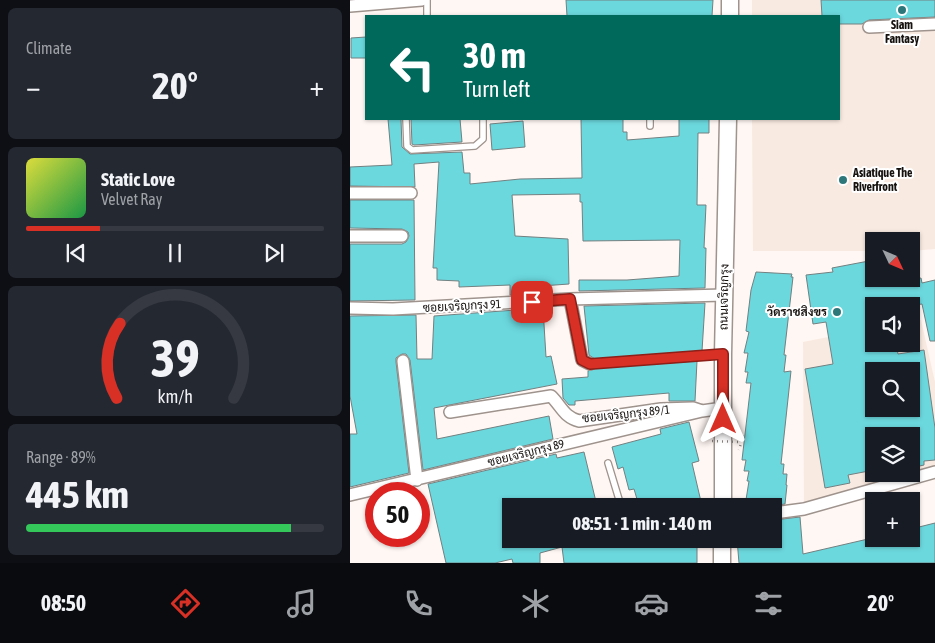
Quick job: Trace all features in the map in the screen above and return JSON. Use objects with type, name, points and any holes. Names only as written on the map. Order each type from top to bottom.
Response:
[{"type":"main road","points":[[730,0],[730,15]]},
{"type":"main road","name":"ถนนเจริญกรุง","points":[[723,498],[723,354],[728,120]]},
{"type":"main road","points":[[722,548],[722,563]]},
{"type":"street","points":[[350,6],[422,0]]},
{"type":"street","points":[[868,27],[935,24]]},
{"type":"street","points":[[350,193],[412,193]]},
{"type":"street","points":[[350,236],[402,236]]},
{"type":"street","name":"ซอยเจริญกรุง 91","points":[[350,308],[393,309],[570,299],[724,295]]},
{"type":"street","points":[[570,299],[582,360],[590,364]]},
{"type":"street","points":[[403,361],[417,480]]},
{"type":"street","name":"ซอยเจริญกรุง 89/1","points":[[450,412],[551,396],[564,414],[579,421],[661,409],[693,408],[702,411],[723,408]]},
{"type":"street","name":"ซอยเจริญกรุง 89","points":[[350,496],[702,411]]},
{"type":"street","points":[[782,512],[804,509],[935,472]]},
{"type":"lane","points":[[427,0],[427,15]]},
{"type":"lane","points":[[406,120],[407,146],[412,150],[475,146],[483,139],[482,120]]},
{"type":"lane","points":[[650,120],[650,126]]},
{"type":"lane","points":[[590,364],[723,354]]},
{"type":"lane","points":[[608,463],[619,498]]},
{"type":"path","points":[[712,441],[738,442]]},
{"type":"shaded area","name":"Asiatique The Riverfront","points":[[752,0],[935,0],[935,249],[920,250],[920,232],[865,232],[865,251],[753,251],[752,120],[840,120],[840,15],[752,15]]},
{"type":"shaded area","points":[[921,320],[935,382],[935,471],[920,475],[920,427],[865,427],[865,482],[896,482],[804,508],[803,342],[865,330],[865,352],[920,352]]},
{"type":"building","points":[[566,0],[713,0],[712,15],[567,15]]},
{"type":"building","points":[[821,0],[935,0],[935,17],[869,20],[862,24],[840,24],[840,15],[822,15]]},
{"type":"building","points":[[365,37],[365,58],[351,58],[351,38]]},
{"type":"building","points":[[388,120],[401,120],[402,147],[410,154],[462,152],[464,173],[470,173],[470,184],[520,179],[582,178],[581,120],[623,120],[623,132],[627,132],[627,140],[679,136],[679,120],[709,120],[709,133],[698,133],[697,205],[706,205],[705,288],[579,291],[579,280],[627,280],[679,276],[680,240],[583,241],[580,194],[512,195],[515,236],[568,239],[569,284],[541,286],[541,293],[510,295],[510,285],[459,287],[459,281],[437,280],[437,268],[433,268],[439,162],[414,164],[415,187],[350,186],[350,167],[392,165]]},
{"type":"building","points":[[411,120],[460,120],[462,142],[412,144]]},
{"type":"building","points":[[523,121],[525,147],[492,150],[490,124]]},
{"type":"building","points":[[350,200],[414,200],[415,300],[350,301],[350,244],[402,244],[406,242],[409,236],[408,232],[402,229],[350,228]]},
{"type":"building","points":[[865,262],[865,288],[920,288],[920,278],[922,283],[935,280],[935,341],[930,341],[922,304],[920,304],[920,297],[865,297],[865,352],[898,352],[898,354],[924,350],[935,428],[935,460],[924,461],[924,465],[920,466],[920,427],[865,427],[865,472],[848,475],[850,483],[825,488],[805,369],[833,364],[826,322],[813,324],[806,275],[833,272],[832,268]]},
{"type":"building","points":[[756,272],[792,274],[784,355],[786,355],[784,372],[791,371],[781,464],[784,464],[783,474],[787,474],[785,504],[782,504],[782,498],[746,498],[749,471],[744,471],[746,460],[742,460],[751,383],[746,383],[748,372],[745,372],[748,353],[744,353],[749,332],[746,331],[751,290]]},
{"type":"building","points":[[705,303],[702,351],[595,359],[589,355],[584,306]]},
{"type":"building","points":[[543,308],[546,357],[551,356],[557,384],[434,408],[437,439],[549,416],[553,439],[423,470],[410,360],[406,354],[402,354],[396,358],[396,362],[409,473],[350,487],[350,434],[357,434],[350,396],[350,316],[416,315],[417,359],[432,359],[434,316]]},
{"type":"building","points":[[697,361],[695,401],[669,401],[669,393],[575,401],[575,405],[569,405],[563,398],[562,379],[588,377],[588,371],[596,368]]},
{"type":"building","points":[[689,422],[699,461],[692,463],[700,498],[637,498],[634,489],[629,490],[623,467],[618,469],[612,447],[661,434],[660,429]]},
{"type":"building","points":[[584,452],[595,498],[502,498],[502,548],[558,548],[540,553],[540,563],[513,563],[512,559],[495,563],[446,563],[430,493],[430,484],[556,454],[557,458]]},
{"type":"building","points":[[800,517],[803,554],[865,540],[865,547],[920,547],[920,527],[935,523],[935,563],[739,563],[738,548],[782,548],[782,519]]},
{"type":"building","points":[[562,548],[697,548],[697,563],[564,563]]},
{"type":"place","name":"Siam Fantasy","points":[[902,10]]},
{"type":"place","name":"Asiatique The Riverfront","points":[[843,180]]},
{"type":"place","name":"วัดราชสิงขร","points":[[837,312]]},
{"type":"route","points":[[532,302],[570,299],[582,360],[590,364],[723,354],[723,419]]}]
